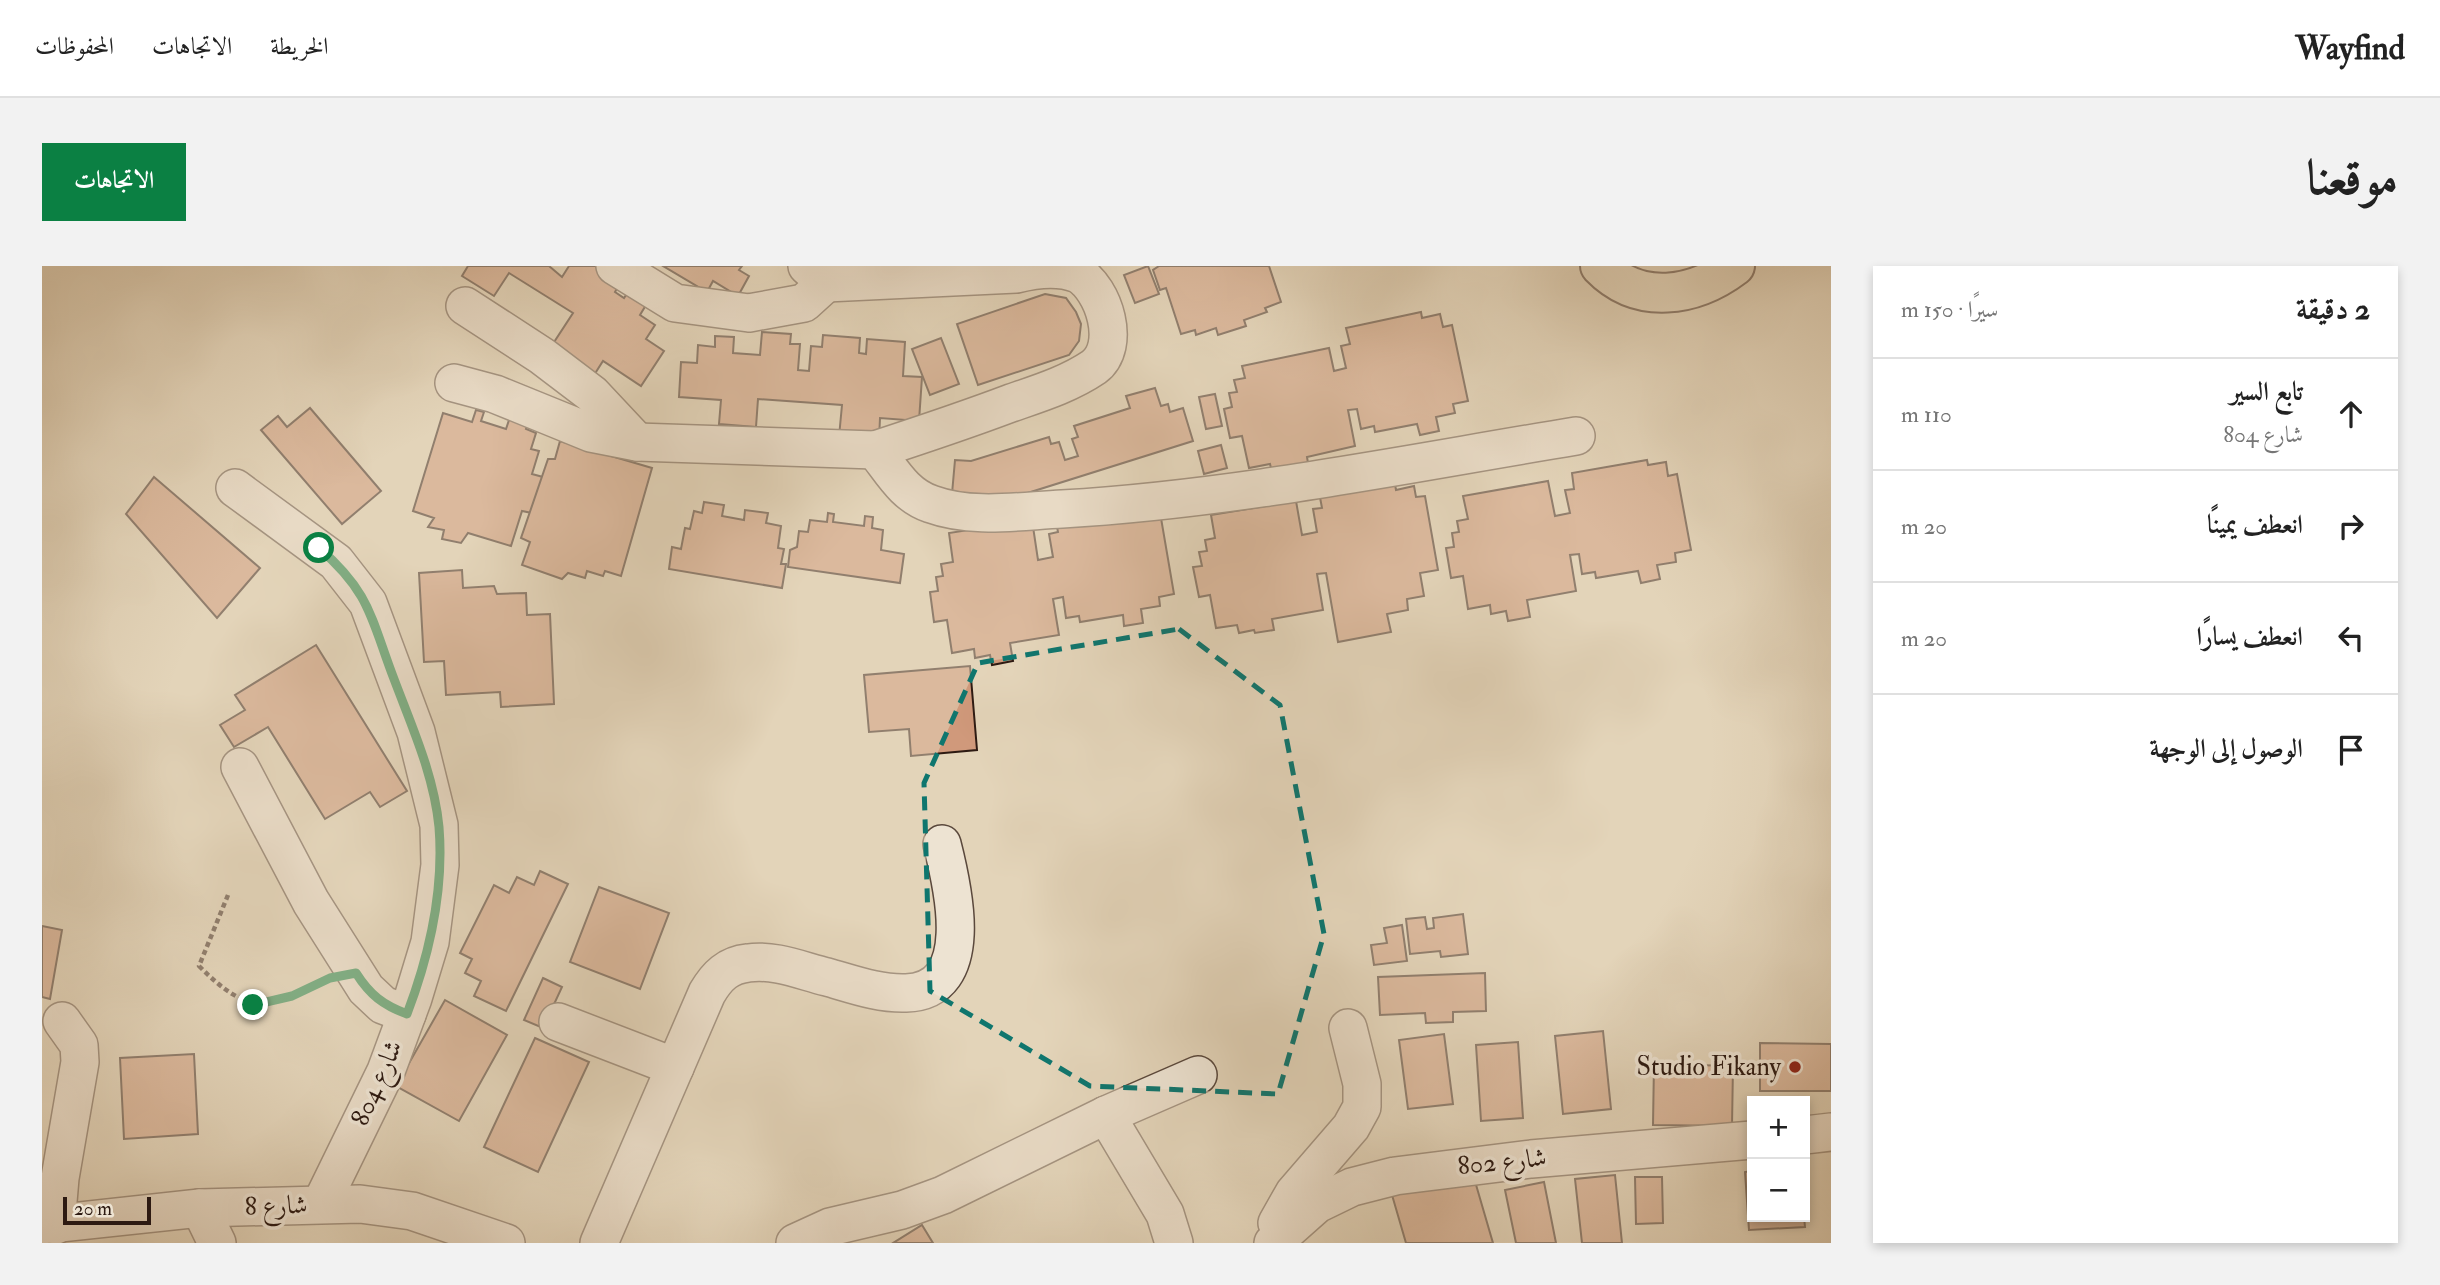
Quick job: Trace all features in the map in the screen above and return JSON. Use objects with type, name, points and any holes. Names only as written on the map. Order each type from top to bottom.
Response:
[{"type":"main road","points":[[1600,266],[1643,292],[1685,293],[1735,266]]},
{"type":"street","points":[[454,383],[495,394],[591,433],[637,442],[875,450],[1064,384],[1097,365],[1106,350],[1108,326],[1090,284],[1077,274],[1062,269],[1044,267],[1016,274],[816,275],[804,303],[749,313],[675,303],[615,266]]},
{"type":"street","points":[[465,306],[542,356],[592,394],[637,442]]},
{"type":"street","points":[[875,450],[904,490],[927,503],[948,510],[981,513],[1096,507],[1299,482],[1576,436]]},
{"type":"street","name":"شارع 804","points":[[235,488],[319,548],[368,603],[416,732],[439,825],[440,865],[430,942],[386,1071],[321,1204]]},
{"type":"street","points":[[240,767],[311,902],[366,989],[383,1005],[407,1014]]},
{"type":"street","points":[[599,1243],[715,978],[730,967],[749,962],[774,963],[875,991],[907,993],[925,989],[940,978],[951,960],[957,930],[942,845]]},
{"type":"street","points":[[49,1225],[80,1062],[79,1045],[62,1021]]},
{"type":"street","points":[[558,1022],[675,1067]]},
{"type":"street","points":[[1267,1243],[1294,1193],[1351,1127],[1362,1107],[1362,1084],[1349,1028]]},
{"type":"street","points":[[795,1243],[830,1227],[902,1210],[943,1195],[1106,1115],[1198,1075]]},
{"type":"street","points":[[1106,1115],[1165,1214],[1174,1243]]},
{"type":"street","points":[[1810,1134],[1831,1132]]},
{"type":"street","name":"شارع 802","points":[[1273,1243],[1317,1204],[1352,1187],[1395,1176],[1531,1159],[1747,1140]]},
{"type":"street","name":"شارع 8","points":[[49,1225],[200,1208],[360,1204],[412,1211],[506,1243]]},
{"type":"street","points":[[200,1208],[217,1243]]},
{"type":"path","points":[[228,895],[199,966],[222,989],[253,1005],[292,996],[330,978],[356,973]]},
{"type":"highlighted area","points":[[1179,629],[1280,705],[1324,934],[1278,1094],[1090,1086],[930,991],[924,783],[978,663]]},
{"type":"building","points":[[468,266],[549,266],[562,277],[569,266],[608,266],[624,277],[615,292],[624,298],[630,289],[649,300],[640,315],[655,325],[646,339],[664,351],[641,386],[603,361],[589,383],[545,356],[573,313],[509,273],[494,296],[462,276]]},
{"type":"building","points":[[663,266],[742,266],[739,270],[749,276],[738,296],[713,281],[707,292]]},
{"type":"building","points":[[1148,266],[1159,294],[1135,303],[1124,275]]},
{"type":"building","points":[[1159,266],[1269,266],[1281,302],[1265,308],[1267,312],[1244,320],[1246,326],[1218,335],[1216,328],[1196,335],[1195,330],[1181,334],[1166,288],[1160,290],[1153,270]]},
{"type":"building","points":[[1045,294],[1066,298],[1081,324],[1079,341],[1069,355],[978,385],[957,324]]},
{"type":"building","points":[[1421,312],[1422,318],[1440,314],[1443,327],[1452,325],[1468,401],[1453,404],[1455,413],[1436,417],[1439,431],[1420,435],[1417,424],[1375,432],[1374,426],[1361,429],[1357,409],[1348,410],[1355,446],[1307,457],[1310,475],[1272,472],[1270,464],[1249,468],[1242,436],[1230,438],[1224,409],[1232,407],[1229,393],[1237,392],[1234,380],[1245,378],[1242,366],[1329,348],[1334,371],[1346,368],[1341,346],[1350,344],[1346,328]]},
{"type":"building","points":[[762,332],[791,334],[790,344],[800,344],[798,370],[809,371],[811,346],[822,347],[823,335],[860,338],[859,353],[866,354],[867,339],[905,342],[903,376],[922,377],[919,421],[880,418],[879,440],[839,437],[842,405],[758,399],[756,427],[719,424],[721,400],[679,397],[681,362],[697,363],[698,345],[715,347],[715,336],[734,337],[733,353],[760,355]]},
{"type":"building","points":[[941,338],[959,384],[930,395],[912,349]]},
{"type":"building","points":[[1155,388],[1161,406],[1168,404],[1170,412],[1183,408],[1193,441],[986,506],[982,494],[980,508],[951,505],[955,460],[971,461],[1049,437],[1051,444],[1059,442],[1065,460],[1078,456],[1072,439],[1078,437],[1074,426],[1130,408],[1126,396]]},
{"type":"building","points":[[1215,394],[1222,426],[1206,429],[1199,397]]},
{"type":"building","points":[[310,408],[381,491],[342,524],[261,430],[278,416],[287,427]]},
{"type":"building","points":[[476,410],[484,412],[481,421],[506,429],[511,414],[529,419],[526,429],[536,433],[531,449],[539,451],[532,474],[543,477],[532,513],[522,511],[511,546],[468,533],[461,543],[442,539],[444,530],[428,527],[434,518],[413,511],[443,413],[472,422]]},
{"type":"building","points":[[560,441],[652,468],[621,576],[605,571],[603,576],[587,571],[585,578],[568,573],[562,579],[522,565],[530,542],[521,538],[548,459],[555,459]]},
{"type":"building","points":[[1221,445],[1227,468],[1204,474],[1198,451]]},
{"type":"building","points":[[1647,460],[1648,465],[1666,462],[1668,476],[1677,474],[1691,550],[1675,553],[1676,562],[1657,565],[1660,579],[1641,583],[1638,571],[1596,578],[1595,572],[1582,574],[1579,554],[1570,555],[1576,591],[1527,600],[1530,617],[1508,621],[1506,611],[1491,614],[1490,605],[1468,609],[1463,576],[1451,578],[1446,548],[1454,547],[1452,533],[1459,532],[1457,521],[1468,519],[1463,496],[1548,481],[1555,516],[1570,513],[1565,490],[1574,489],[1572,473]]},
{"type":"building","points":[[154,477],[260,568],[217,618],[126,514]]},
{"type":"building","points":[[1394,479],[1396,490],[1414,486],[1416,497],[1425,496],[1438,570],[1420,573],[1424,596],[1407,599],[1408,610],[1387,614],[1391,632],[1338,642],[1326,573],[1317,574],[1323,610],[1272,619],[1274,630],[1239,633],[1237,625],[1216,628],[1210,595],[1199,597],[1193,567],[1202,566],[1199,552],[1207,551],[1205,540],[1215,538],[1211,515],[1296,501],[1302,535],[1317,532],[1313,509],[1322,508],[1319,492]]},
{"type":"building","points":[[704,502],[724,505],[722,516],[744,520],[745,510],[768,513],[766,523],[781,526],[778,548],[784,549],[781,564],[786,564],[782,588],[669,569],[672,547],[681,549],[685,528],[690,529],[694,511],[702,513]]},
{"type":"building","points":[[828,513],[834,514],[833,522],[864,526],[865,516],[873,517],[872,528],[883,530],[881,550],[904,554],[900,583],[788,567],[790,550],[797,547],[799,531],[808,532],[810,520],[827,522]]},
{"type":"building","points":[[1055,516],[1161,518],[1174,594],[1159,597],[1160,606],[1141,609],[1143,623],[1124,626],[1123,615],[1080,622],[1079,616],[1066,618],[1063,597],[1053,599],[1059,635],[1010,643],[1013,661],[992,665],[990,655],[975,658],[974,649],[952,653],[947,620],[934,622],[930,592],[938,591],[936,577],[943,576],[941,564],[953,562],[949,533],[1032,520],[1038,560],[1053,557],[1049,534],[1058,532]]},
{"type":"building","points":[[462,570],[463,588],[494,586],[497,594],[526,593],[527,615],[550,614],[554,704],[501,707],[500,692],[446,695],[444,661],[424,662],[419,573]]},
{"type":"building","points":[[316,645],[407,791],[380,807],[370,792],[325,819],[268,727],[234,747],[220,725],[245,710],[235,695]]},
{"type":"building","points":[[970,666],[977,750],[911,756],[909,729],[869,732],[864,675]]},
{"type":"building","points":[[540,871],[568,884],[506,1011],[474,996],[481,981],[465,973],[472,959],[460,953],[494,885],[509,893],[517,877],[534,885]]},
{"type":"building","points":[[599,887],[669,913],[640,989],[570,962]]},
{"type":"building","points":[[1463,914],[1468,954],[1441,957],[1440,951],[1410,954],[1406,919],[1425,917],[1427,929],[1434,928],[1433,918]]},
{"type":"building","points":[[1402,925],[1407,961],[1374,965],[1371,945],[1387,943],[1384,928]]},
{"type":"building","points":[[42,926],[62,930],[50,999],[42,997]]},
{"type":"building","points":[[1485,973],[1486,1011],[1453,1012],[1453,1022],[1426,1023],[1425,1013],[1380,1015],[1378,977]]},
{"type":"building","points":[[543,978],[562,987],[543,1028],[524,1020]]},
{"type":"building","points":[[445,1000],[507,1035],[459,1121],[396,1086]]},
{"type":"building","points":[[1603,1031],[1611,1109],[1563,1114],[1555,1036]]},
{"type":"building","points":[[1444,1034],[1453,1104],[1408,1109],[1399,1040]]},
{"type":"building","points":[[535,1038],[589,1062],[538,1172],[484,1147]]},
{"type":"building","points":[[1518,1042],[1523,1118],[1481,1121],[1476,1045]]},
{"type":"building","name":"Studio Fikany","points":[[1760,1043],[1831,1044],[1831,1091],[1760,1091]]},
{"type":"building","points":[[194,1054],[198,1134],[124,1139],[120,1058]]},
{"type":"building","points":[[1654,1064],[1733,1066],[1732,1126],[1653,1125]]},
{"type":"building","points":[[1472,1171],[1493,1243],[1406,1243],[1392,1195]]},
{"type":"building","points":[[1615,1175],[1622,1243],[1582,1243],[1575,1179]]},
{"type":"building","points":[[1635,1177],[1662,1177],[1663,1223],[1636,1224]]},
{"type":"building","points":[[1544,1182],[1556,1243],[1516,1243],[1505,1190]]},
{"type":"building","points":[[1748,1222],[1804,1222],[1805,1227],[1749,1230]]},
{"type":"building","points":[[922,1225],[933,1243],[893,1243]]},
{"type":"place","name":"Studio Fikany","points":[[1795,1067]]},
{"type":"route","points":[[253,1005],[292,996],[330,978],[356,973],[366,989],[383,1005],[407,1014],[430,942],[440,865],[439,825],[431,785],[416,732],[393,677],[368,603],[336,562],[319,548]]}]
